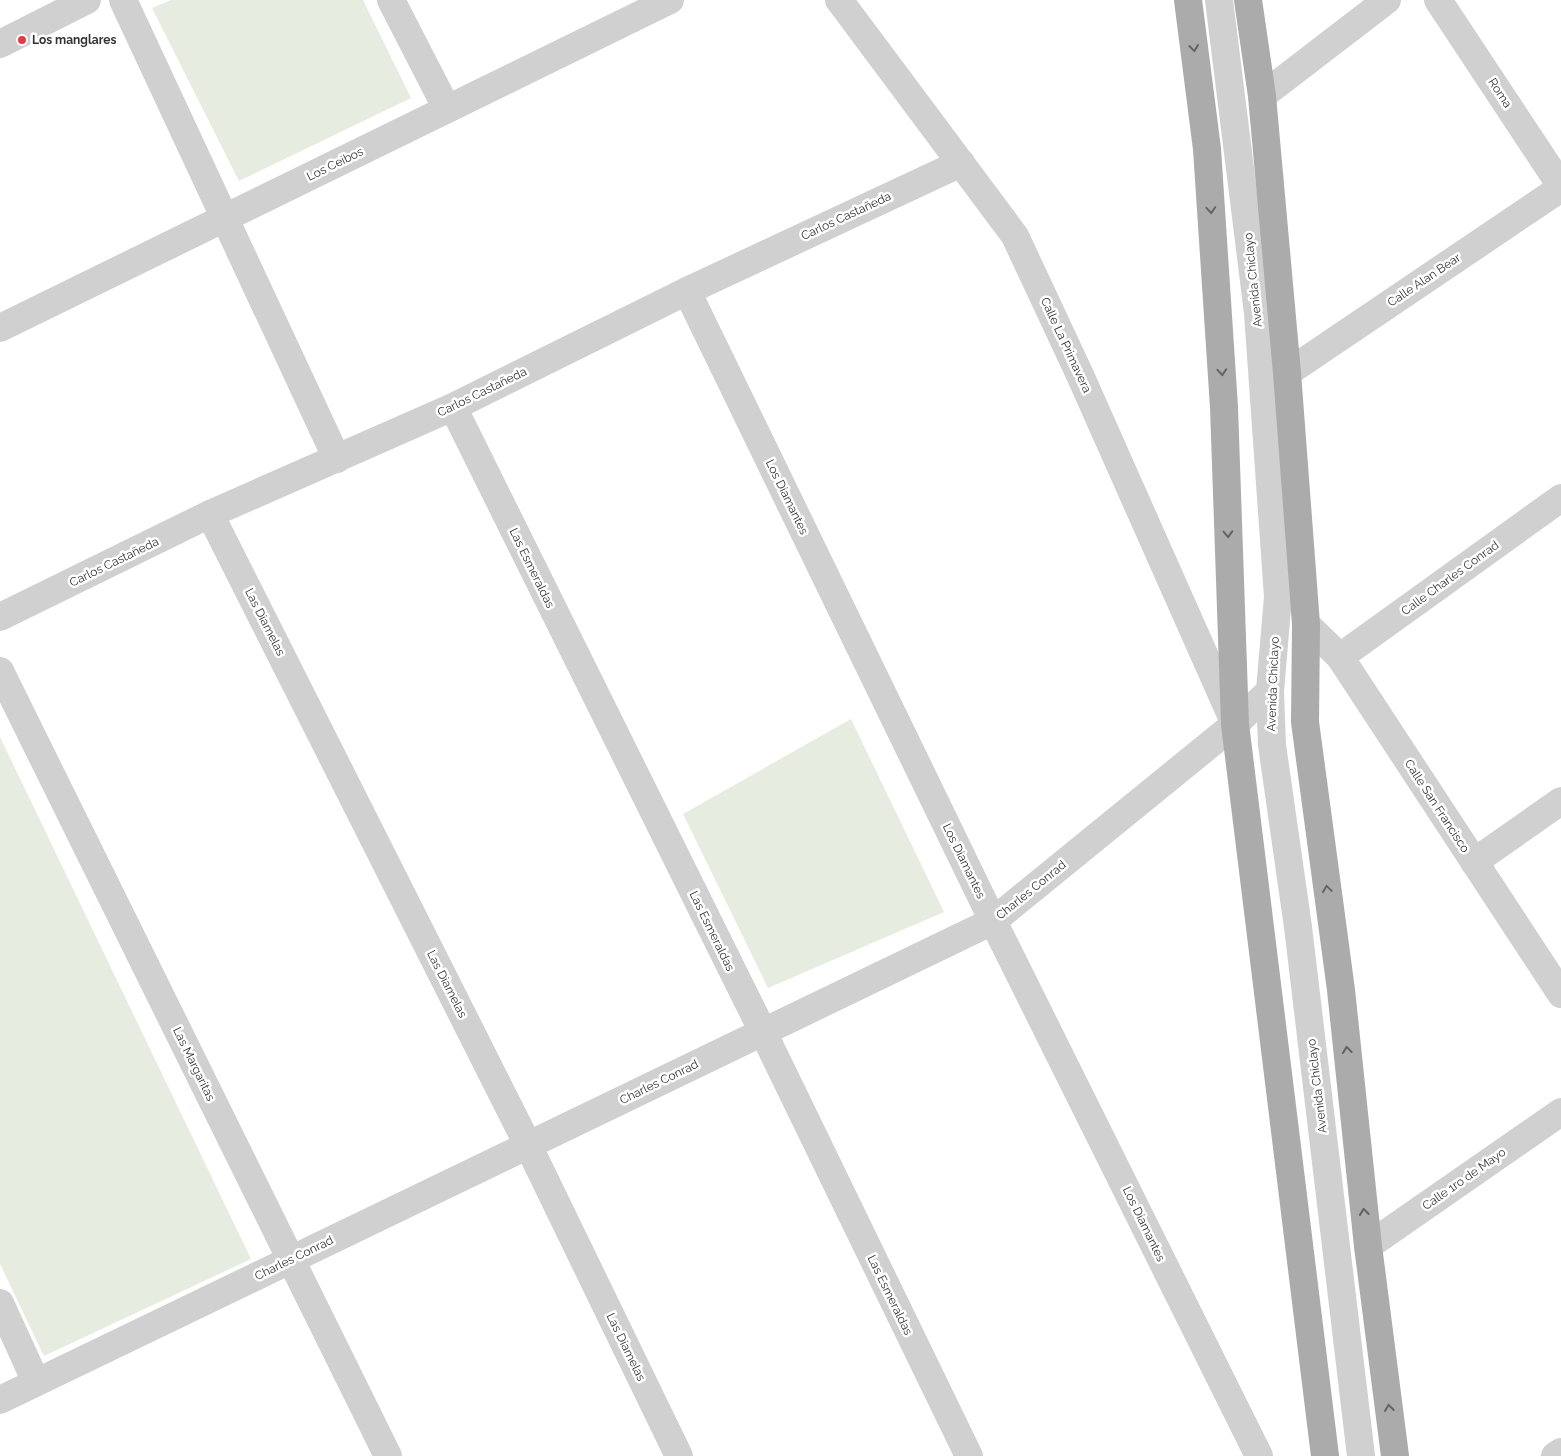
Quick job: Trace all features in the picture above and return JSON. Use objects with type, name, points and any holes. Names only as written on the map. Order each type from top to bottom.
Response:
[{"type":"main road","points":[[1188,0],[1207,149],[1223,387],[1235,724],[1325,1456]]},
{"type":"main road","name":"Avenida Chiclayo","points":[[1248,0],[1262,96],[1287,373],[1306,624],[1305,722],[1341,990],[1368,1246],[1395,1456]]},
{"type":"street","points":[[0,44],[87,0]]},
{"type":"street","points":[[123,0],[337,459]]},
{"type":"street","points":[[391,0],[447,109]]},
{"type":"street","name":"Los Ceibos","points":[[0,328],[670,0]]},
{"type":"street","name":"Calle La Primavera","points":[[839,0],[1015,236],[1084,384],[1235,724]]},
{"type":"street","name":"Avenida Chiclayo","points":[[1219,0],[1258,313],[1278,597],[1270,691],[1272,745],[1299,937],[1361,1456]]},
{"type":"street","points":[[1262,96],[1387,0]]},
{"type":"street","name":"Roma","points":[[1438,0],[1561,187]]},
{"type":"street","name":"Carlos Castañeda","points":[[0,618],[210,514],[453,407],[687,291],[961,163]]},
{"type":"street","name":"Calle Alan Bear","points":[[1287,373],[1561,187]]},
{"type":"street","name":"Los Diamantes","points":[[687,291],[993,921],[1259,1456]]},
{"type":"street","name":"Las Esmeraldas","points":[[453,407],[969,1456]]},
{"type":"street","name":"Calle Charles Conrad","points":[[1340,658],[1561,498]]},
{"type":"street","name":"Las Diamelas","points":[[210,514],[528,1145],[679,1456]]},
{"type":"street","name":"Calle San Francisco","points":[[1306,624],[1340,658],[1561,994]]},
{"type":"street","name":"Las Margaritas","points":[[0,671],[388,1456]]},
{"type":"street","name":"Charles Conrad","points":[[0,1400],[993,921],[1235,724],[1270,691]]},
{"type":"street","points":[[1474,862],[1561,801]]},
{"type":"street","name":"Calle 1ro de Mayo","points":[[1368,1246],[1561,1112]]},
{"type":"street","points":[[0,1303],[36,1382]]},
{"type":"street","points":[[1556,1456],[1561,1452]]},
{"type":"shaded area","points":[[171,0],[363,0],[411,98],[239,181],[152,8]]},
{"type":"shaded area","points":[[851,719],[944,912],[768,988],[683,814]]},
{"type":"shaded area","points":[[0,737],[251,1259],[44,1356],[0,1264]]},
{"type":"place","name":"Los manglares","points":[[22,40]]}]
